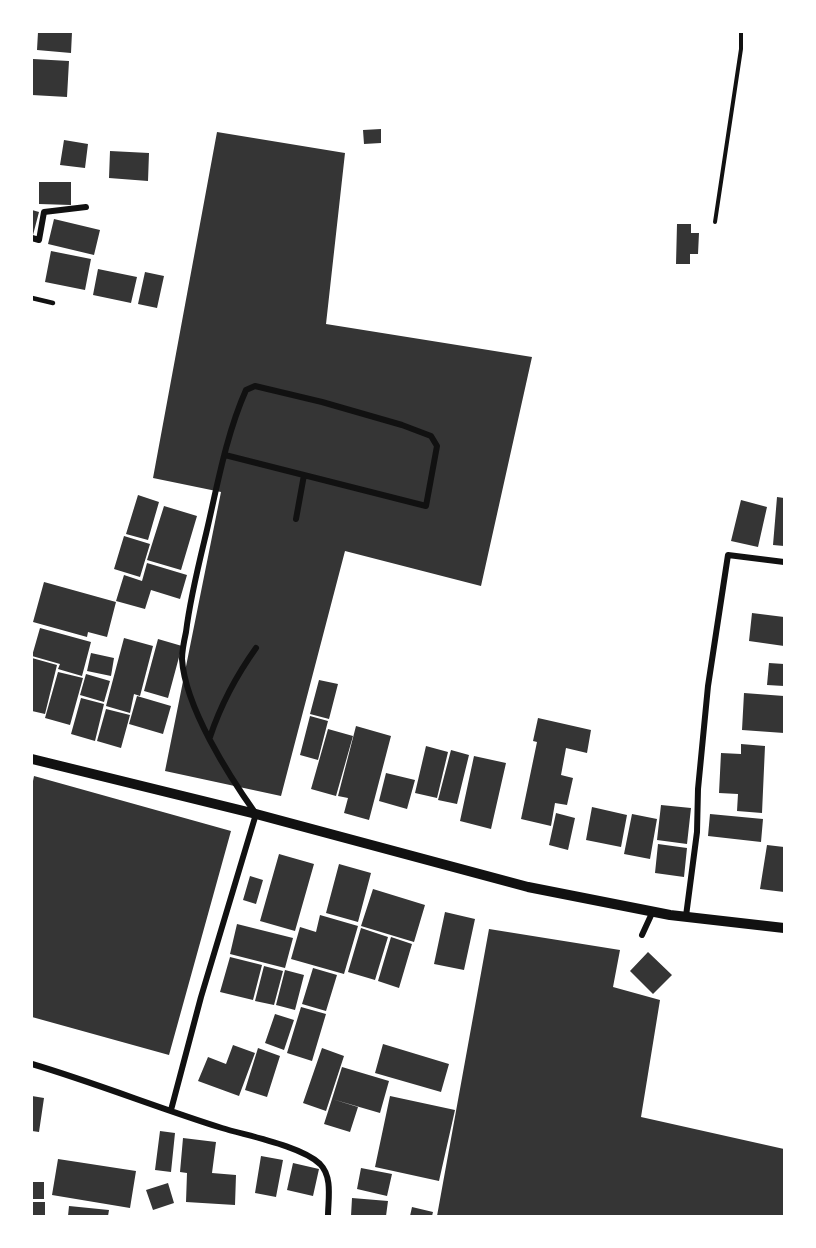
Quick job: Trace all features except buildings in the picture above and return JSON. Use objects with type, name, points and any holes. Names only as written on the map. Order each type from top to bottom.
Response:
[{"type":"street","points":[[32,238],[39,240],[44,212],[86,207]]},
{"type":"street","points":[[225,455],[426,506],[437,446],[431,436],[402,424],[322,402],[255,386],[246,390],[243,396],[225,455],[190,596],[182,658],[187,685],[196,711],[239,789],[256,814]]},
{"type":"street","points":[[296,519],[304,475]]},
{"type":"street","points":[[687,916],[697,832],[698,789],[708,686],[728,555],[784,562]]},
{"type":"street","points":[[210,737],[227,693],[256,648]]},
{"type":"street","points":[[32,759],[256,814],[528,887],[653,911],[784,928]]},
{"type":"street","points":[[171,1110],[201,997],[256,814]]},
{"type":"street","points":[[642,935],[653,911]]},
{"type":"street","points":[[32,1064],[86,1080],[220,1128],[299,1151],[320,1164],[328,1175],[328,1216]]},
{"type":"lane","points":[[32,298],[53,303]]},
{"type":"path","points":[[716,222],[741,49],[741,32]]}]
